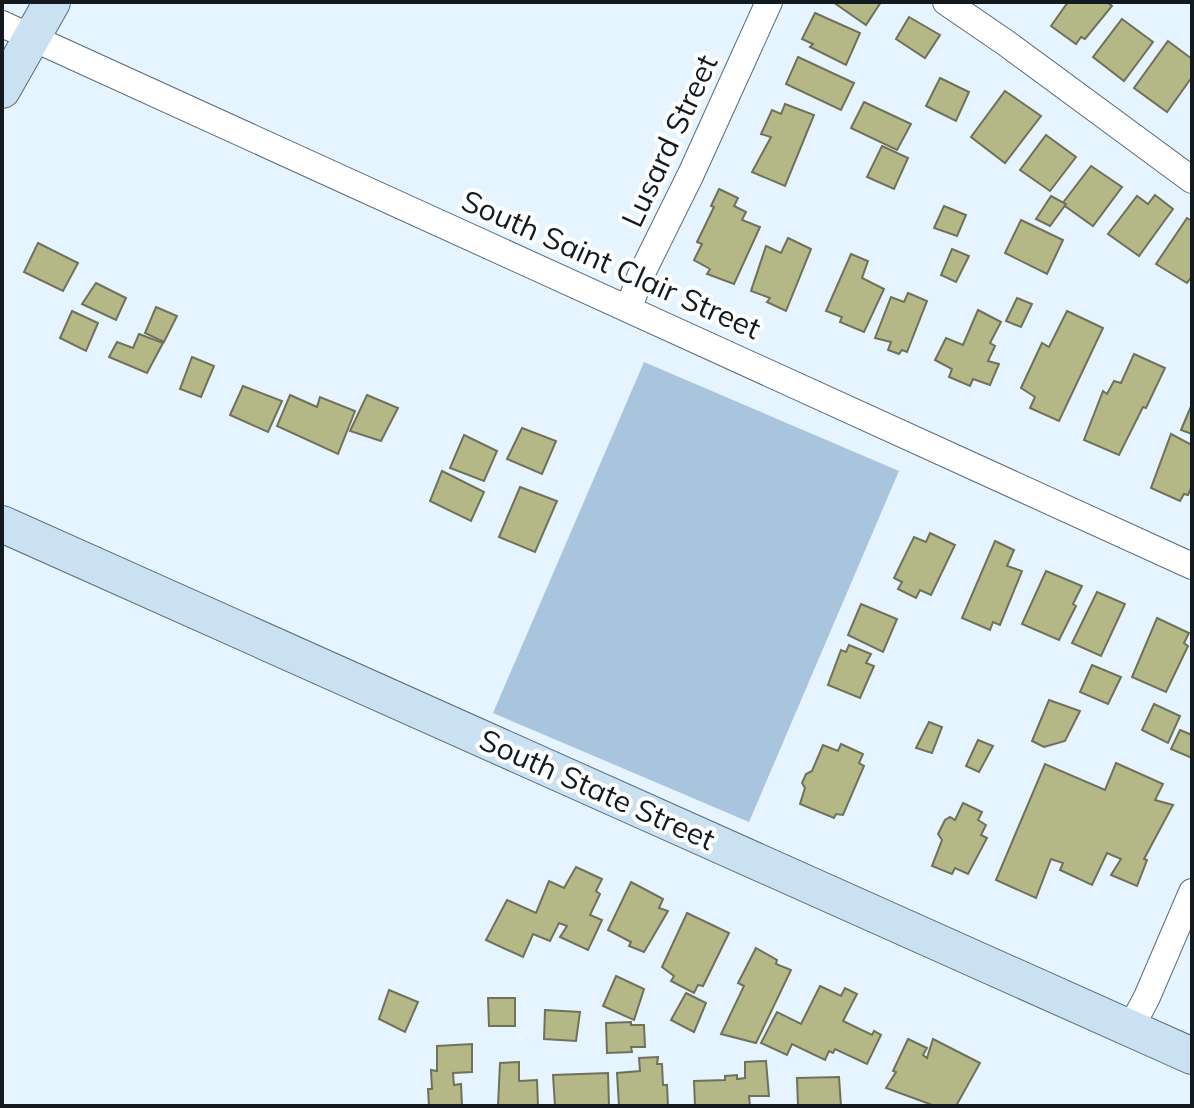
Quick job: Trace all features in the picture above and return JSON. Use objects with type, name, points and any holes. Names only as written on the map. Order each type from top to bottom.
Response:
[{"type":"main road","points":[[2,90],[16,32],[52,2]]},
{"type":"main road","name":"South State Street","points":[[2,524],[1192,1056]]},
{"type":"street","name":"Lusard Street","points":[[629,308],[640,277],[691,174],[769,2]]},
{"type":"street","points":[[946,2],[1192,180]]},
{"type":"street","name":"South Saint Clair Street","points":[[16,32],[1192,566]]},
{"type":"street","points":[[1130,1029],[1192,892]]},
{"type":"shaded area","points":[[644,362],[899,471],[749,822],[493,713]]},
{"type":"building","points":[[833,2],[881,2],[866,25]]},
{"type":"building","points":[[1068,2],[1107,2],[1112,6],[1085,39],[1081,37],[1076,44],[1051,26]]},
{"type":"building","points":[[815,13],[860,33],[846,65],[810,47],[813,44],[802,39]]},
{"type":"building","points":[[909,17],[940,35],[925,58],[896,39]]},
{"type":"building","points":[[1122,19],[1153,42],[1124,81],[1093,57]]},
{"type":"building","points":[[1168,41],[1192,59],[1192,77],[1167,112],[1134,88]]},
{"type":"building","points":[[798,57],[854,83],[841,110],[786,84]]},
{"type":"building","points":[[940,78],[969,92],[956,121],[926,106]]},
{"type":"building","points":[[1005,91],[1041,116],[1005,163],[971,137]]},
{"type":"building","points":[[864,102],[911,124],[897,150],[851,128]]},
{"type":"building","points":[[785,104],[814,115],[785,186],[752,172],[771,137],[761,134],[772,110],[781,114]]},
{"type":"building","points":[[1046,135],[1076,157],[1050,191],[1020,170]]},
{"type":"building","points":[[882,146],[908,158],[894,189],[867,177]]},
{"type":"building","points":[[1091,166],[1122,187],[1093,226],[1062,204]]},
{"type":"building","points":[[719,189],[738,198],[734,206],[746,212],[742,220],[760,227],[734,284],[707,274],[710,269],[694,260],[702,244],[697,242]]},
{"type":"building","points":[[1155,195],[1173,209],[1139,256],[1108,234],[1137,196],[1148,204]]},
{"type":"building","points":[[1051,196],[1066,204],[1050,226],[1036,219]]},
{"type":"building","points":[[944,206],[966,215],[957,236],[934,228]]},
{"type":"building","points":[[1187,218],[1192,221],[1192,276],[1187,283],[1156,264]]},
{"type":"building","points":[[1021,220],[1063,240],[1047,274],[1005,253]]},
{"type":"building","points":[[788,238],[811,249],[786,311],[767,302],[770,298],[751,291],[766,246],[781,253]]},
{"type":"building","points":[[38,243],[78,263],[63,291],[24,272]]},
{"type":"building","points":[[952,249],[969,256],[956,282],[941,275]]},
{"type":"building","points":[[851,254],[868,261],[862,278],[884,289],[864,332],[840,322],[842,317],[826,311]]},
{"type":"building","points":[[96,283],[126,298],[116,320],[82,304]]},
{"type":"building","points":[[908,293],[927,301],[907,352],[902,350],[899,354],[888,350],[891,342],[875,338],[891,297],[904,302]]},
{"type":"building","points":[[1017,298],[1032,304],[1021,327],[1006,321]]},
{"type":"building","points":[[156,307],[177,316],[164,342],[145,333]]},
{"type":"building","points":[[978,310],[1001,322],[990,343],[995,346],[988,361],[999,364],[990,385],[973,379],[970,386],[949,377],[952,369],[935,360],[946,338],[963,345]]},
{"type":"building","points":[[72,311],[98,323],[86,351],[60,338]]},
{"type":"building","points":[[1067,311],[1103,328],[1059,421],[1030,408],[1035,397],[1021,388],[1042,343],[1049,347]]},
{"type":"building","points":[[139,334],[163,343],[147,373],[109,357],[117,342],[133,348]]},
{"type":"building","points":[[1134,354],[1165,368],[1119,455],[1084,440],[1103,391],[1107,394],[1114,381],[1121,383]]},
{"type":"building","points":[[192,357],[214,366],[201,397],[180,389]]},
{"type":"building","points":[[243,386],[282,401],[268,432],[230,415]]},
{"type":"building","points":[[290,395],[317,407],[320,397],[355,411],[338,454],[277,426]]},
{"type":"building","points":[[367,395],[398,408],[381,441],[350,431]]},
{"type":"building","points":[[1192,404],[1192,434],[1181,430]]},
{"type":"building","points":[[522,428],[556,441],[542,474],[507,459]]},
{"type":"building","points":[[1171,434],[1192,445],[1192,486],[1188,495],[1184,494],[1180,501],[1151,488]]},
{"type":"building","points":[[464,435],[497,451],[484,481],[450,468]]},
{"type":"building","points":[[442,471],[484,492],[471,521],[430,501]]},
{"type":"building","points":[[520,487],[557,501],[535,552],[499,537]]},
{"type":"building","points":[[930,533],[955,545],[931,595],[920,590],[916,598],[898,589],[902,582],[894,578],[914,537],[926,542]]},
{"type":"building","points":[[995,541],[1014,550],[1007,566],[1022,571],[1000,625],[993,622],[990,630],[962,618]]},
{"type":"building","points":[[1046,571],[1082,586],[1059,640],[1022,624]]},
{"type":"building","points":[[1097,592],[1125,604],[1101,656],[1072,643]]},
{"type":"building","points":[[861,604],[897,619],[883,652],[848,635]]},
{"type":"building","points":[[1157,618],[1189,633],[1184,643],[1188,646],[1166,692],[1132,677]]},
{"type":"building","points":[[849,645],[871,654],[866,663],[874,666],[860,698],[828,685],[841,650],[846,652]]},
{"type":"building","points":[[1092,665],[1121,677],[1108,704],[1080,692]]},
{"type":"building","points":[[1049,700],[1080,711],[1065,741],[1044,747],[1032,741]]},
{"type":"building","points":[[1154,704],[1180,716],[1168,743],[1142,730]]},
{"type":"building","points":[[929,722],[942,727],[932,753],[916,748]]},
{"type":"building","points":[[1180,730],[1192,735],[1192,758],[1171,749]]},
{"type":"building","points":[[978,740],[993,746],[979,772],[966,766]]},
{"type":"building","points":[[841,744],[863,754],[859,763],[864,766],[843,815],[836,814],[834,818],[800,804],[805,788],[802,783],[806,774],[812,771],[823,745],[838,751]]},
{"type":"building","points":[[1116,763],[1163,784],[1155,800],[1173,805],[1144,859],[1147,860],[1137,886],[1111,875],[1121,859],[1107,853],[1092,885],[1060,870],[1063,863],[1051,859],[1036,898],[996,880],[1045,764],[1105,790]]},
{"type":"building","points":[[963,803],[982,812],[978,820],[986,825],[981,835],[987,838],[968,874],[955,868],[952,874],[932,866],[942,840],[938,834],[945,820],[950,817],[955,820]]},
{"type":"building","points":[[576,867],[602,879],[596,891],[600,894],[590,915],[602,920],[588,950],[560,937],[567,926],[559,923],[550,941],[533,934],[523,957],[486,940],[507,900],[536,913],[549,881],[564,888]]},
{"type":"building","points":[[631,882],[663,899],[659,908],[668,911],[644,952],[629,946],[631,942],[608,930]]},
{"type":"building","points":[[687,913],[729,933],[703,986],[698,985],[694,993],[671,981],[674,976],[662,967]]},
{"type":"building","points":[[756,948],[777,960],[776,964],[791,970],[756,1043],[721,1034],[744,986],[738,983]]},
{"type":"building","points":[[616,976],[644,989],[634,1020],[603,1006]]},
{"type":"building","points":[[820,986],[841,996],[845,988],[857,994],[843,1021],[872,1035],[874,1031],[881,1035],[867,1064],[835,1049],[833,1053],[829,1051],[825,1060],[792,1044],[787,1055],[761,1043],[777,1012],[801,1024]]},
{"type":"building","points":[[389,990],[418,1002],[405,1032],[379,1019]]},
{"type":"building","points":[[686,993],[706,1003],[694,1032],[671,1020]]},
{"type":"building","points":[[488,998],[515,998],[515,1026],[489,1026]]},
{"type":"building","points":[[545,1010],[580,1012],[576,1041],[544,1039]]},
{"type":"building","points":[[631,1022],[631,1025],[644,1025],[645,1047],[631,1047],[632,1052],[607,1053],[606,1023]]},
{"type":"building","points":[[908,1039],[927,1048],[923,1055],[927,1058],[933,1039],[980,1063],[956,1106],[935,1106],[886,1088],[896,1072],[893,1071]]},
{"type":"building","points":[[472,1044],[472,1072],[453,1073],[454,1085],[461,1084],[462,1106],[429,1106],[431,1070],[437,1071],[437,1046]]},
{"type":"building","points":[[658,1057],[657,1064],[662,1064],[663,1085],[667,1085],[668,1106],[619,1106],[617,1073],[640,1071],[639,1058]]},
{"type":"building","points":[[766,1061],[769,1096],[749,1096],[750,1106],[695,1106],[694,1081],[725,1080],[725,1076],[737,1075],[737,1079],[745,1078],[745,1062]]},
{"type":"building","points":[[519,1062],[519,1081],[537,1080],[538,1106],[498,1106],[500,1063]]},
{"type":"building","points":[[608,1073],[609,1106],[555,1106],[553,1075]]},
{"type":"building","points":[[839,1077],[841,1106],[798,1106],[797,1078]]}]
